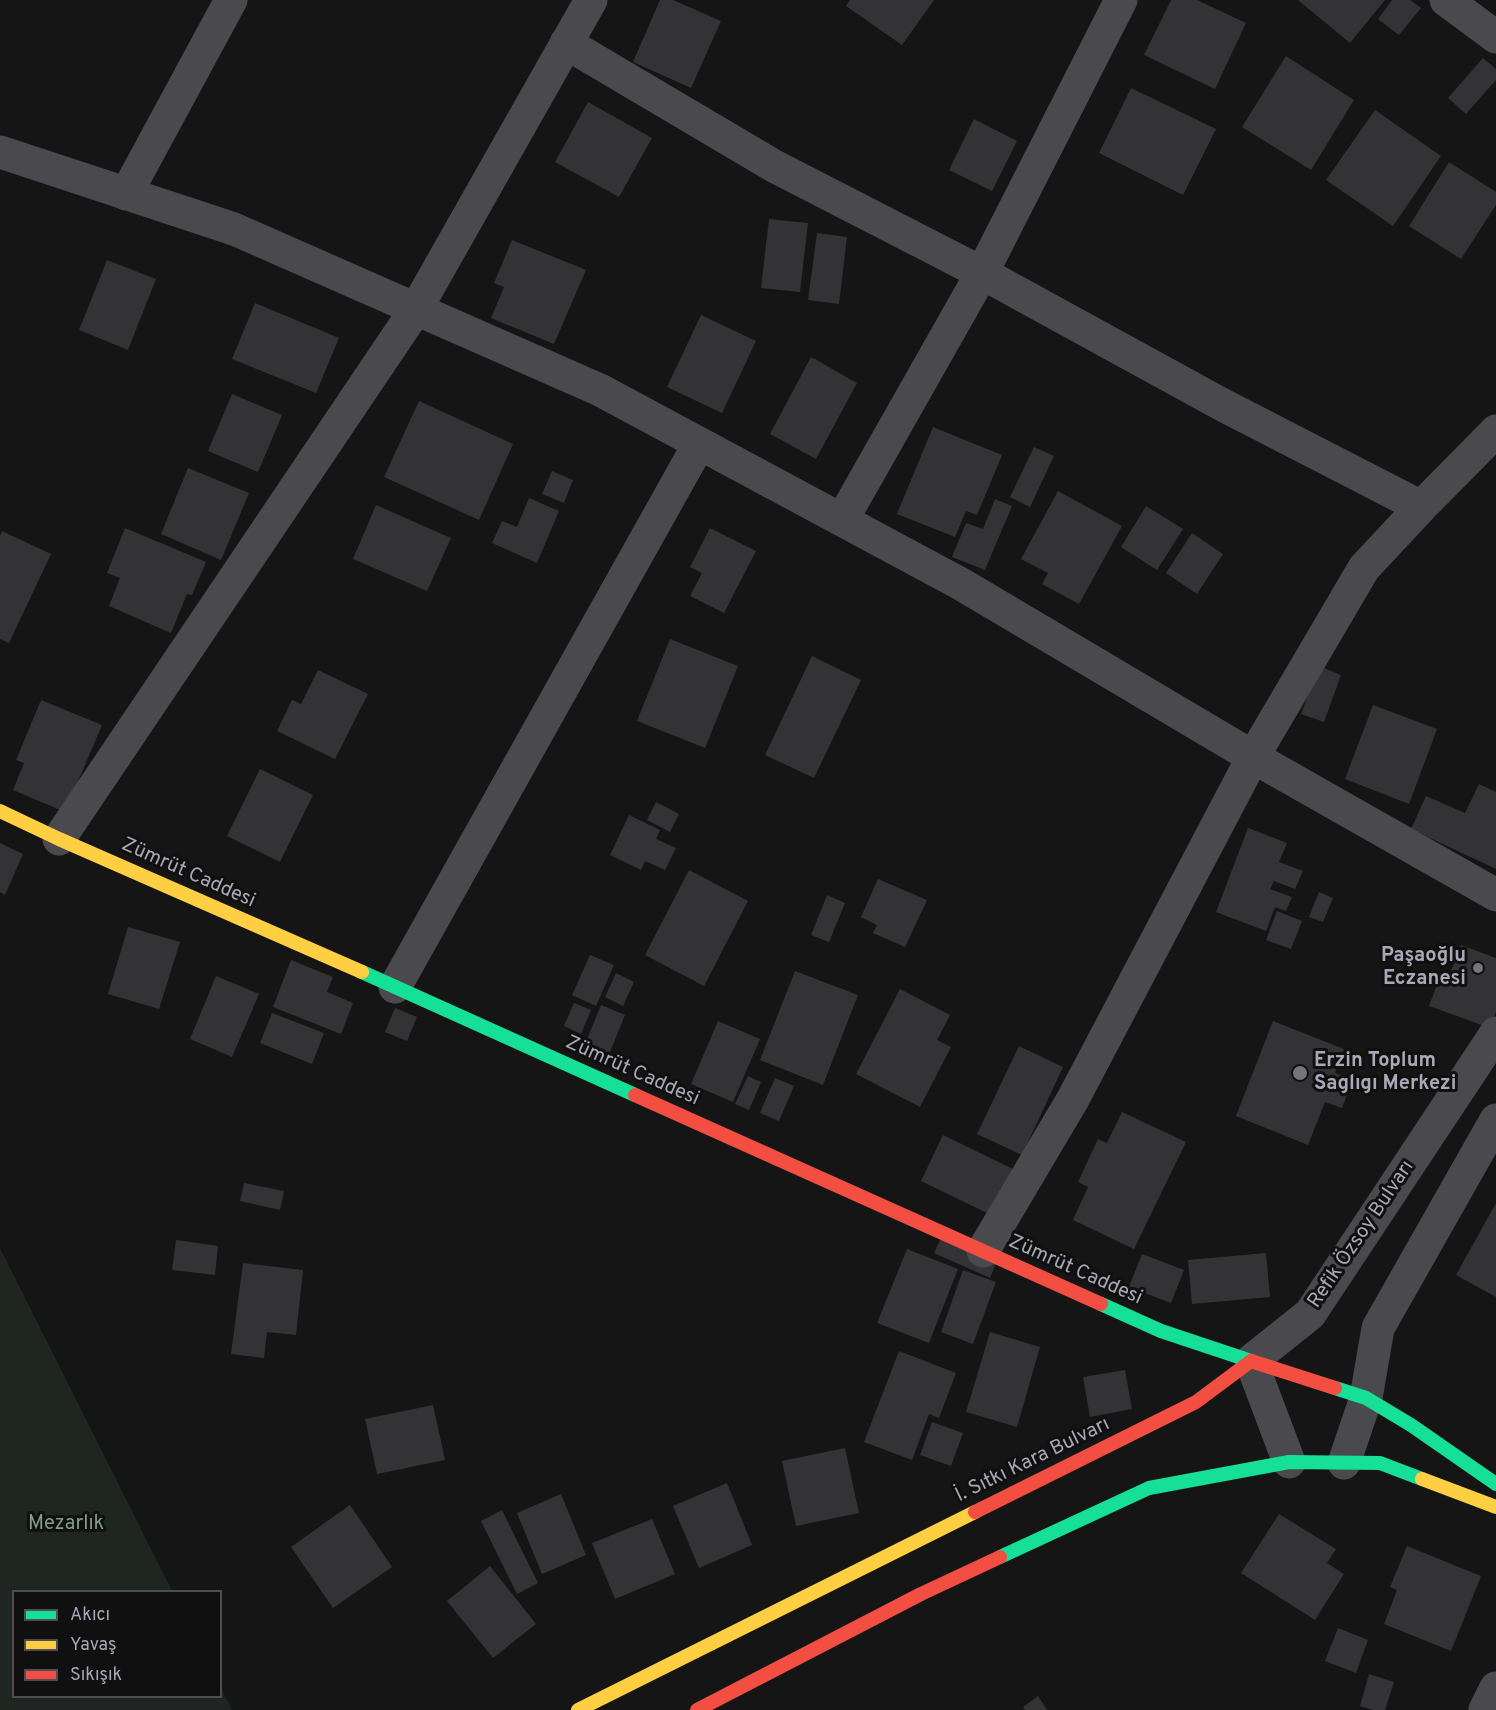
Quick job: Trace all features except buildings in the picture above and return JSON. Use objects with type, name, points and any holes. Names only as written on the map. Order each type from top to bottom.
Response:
[{"type":"main road","name":"Zümrüt Caddesi","points":[[0,811],[1161,1331],[1251,1361]]},
{"type":"main road","points":[[1251,1361],[1366,1398],[1411,1425],[1496,1484]]},
{"type":"main road","name":"İ. Sıtkı Kara Bulvarı","points":[[578,1710],[1196,1402],[1251,1361]]},
{"type":"main road","points":[[697,1710],[921,1594],[1149,1488],[1289,1462],[1380,1463],[1496,1507]]},
{"type":"street","points":[[126,194],[231,0]]},
{"type":"street","points":[[59,839],[416,309],[591,0]]},
{"type":"street","points":[[842,520],[982,273],[1121,0]]},
{"type":"street","points":[[1446,0],[1496,37]]},
{"type":"street","points":[[566,43],[774,166],[982,273],[1221,404],[1420,507]]},
{"type":"street","points":[[0,152],[234,229],[600,390],[961,584],[1253,757],[1496,895]]},
{"type":"street","points":[[983,1251],[1073,1099],[1253,757],[1364,568],[1420,507],[1496,431]]},
{"type":"street","points":[[395,987],[699,444]]},
{"type":"street","name":"Refik Özsoy Bulvarı","points":[[1251,1361],[1310,1314],[1496,1033]]},
{"type":"street","points":[[1344,1463],[1366,1398],[1378,1328],[1491,1138]]},
{"type":"street","points":[[1251,1361],[1289,1462]]},
{"type":"street","points":[[1485,1710],[1496,1688]]},
{"type":"green space","name":"Mezarlık","points":[[0,1248],[171,1590],[12,1590],[12,1698],[222,1698],[222,1690],[232,1710],[0,1710]]},
{"type":"traffic: fast","points":[[362,972],[635,1095]]},
{"type":"traffic: fast","points":[[1101,1304],[1161,1331],[1251,1361]]},
{"type":"traffic: fast","points":[[1335,1388],[1366,1398],[1411,1425],[1496,1484]]},
{"type":"traffic: fast","points":[[1000,1557],[1149,1488],[1289,1462],[1380,1463],[1422,1479]]},
{"type":"traffic: slow","points":[[0,811],[362,972]]},
{"type":"traffic: slow","points":[[1422,1479],[1496,1507]]},
{"type":"traffic: slow","points":[[578,1710],[975,1512]]},
{"type":"traffic: jam","points":[[635,1095],[1101,1304]]},
{"type":"traffic: jam","points":[[975,1512],[1196,1402],[1251,1361],[1335,1388]]},
{"type":"traffic: jam","points":[[697,1710],[921,1594],[1000,1557]]},
{"type":"place","name":"Paşaoğlu Eczanesi","points":[[1478,968]]},
{"type":"place","name":"Erzin Toplum Saglıgı Merkezi","points":[[1300,1073]]}]
